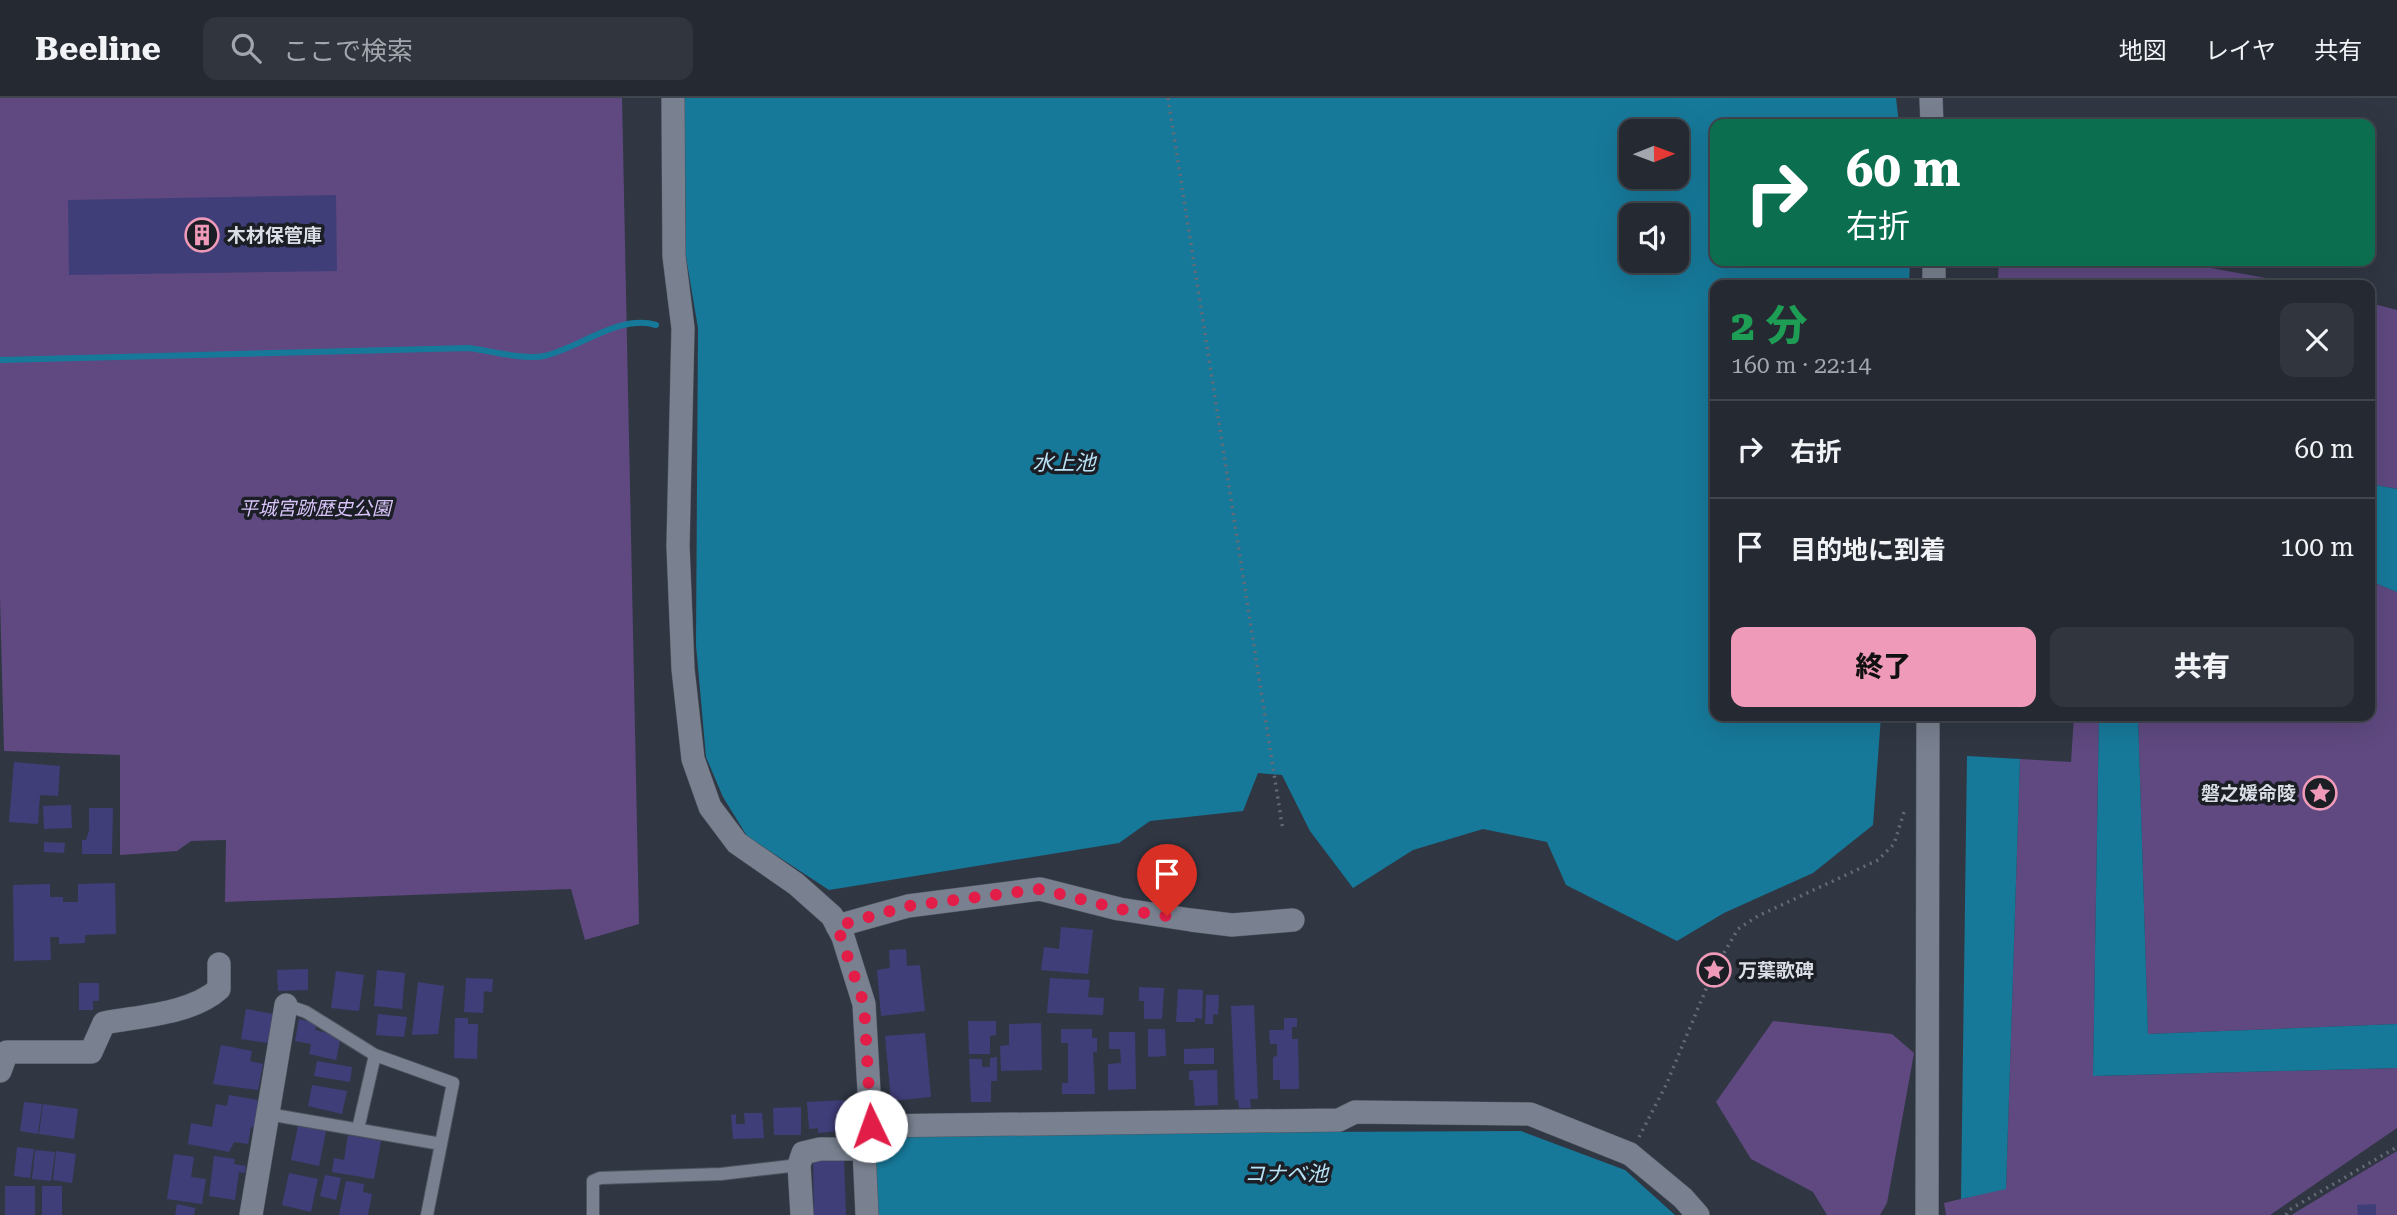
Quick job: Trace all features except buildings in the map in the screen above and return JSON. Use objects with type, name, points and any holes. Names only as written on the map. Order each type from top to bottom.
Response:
[{"type":"street","points":[[673,98],[674,256],[683,328],[678,546],[683,669],[694,759],[710,807],[737,843],[796,884],[832,916],[837,926],[864,1004],[871,1126],[864,1149],[867,1215]]},
{"type":"street","points":[[1931,98],[1932,119]]},
{"type":"street","points":[[1927,1215],[1928,721]]},
{"type":"street","points":[[837,926],[908,906],[1040,889],[1119,909],[1232,925],[1293,919]]},
{"type":"street","points":[[0,1071],[7,1052],[91,1052],[104,1023],[172,1010],[209,997],[219,989],[219,964]]},
{"type":"street","points":[[251,1215],[286,1005]]},
{"type":"street","points":[[871,1126],[1339,1120],[1355,1112],[1530,1114],[1630,1154],[1683,1198],[1698,1215]]},
{"type":"street","points":[[803,1215],[799,1165],[803,1153],[820,1149],[864,1149]]},
{"type":"lane","points":[[286,1005],[306,1012],[375,1055],[453,1083],[427,1215]]},
{"type":"lane","points":[[358,1129],[375,1055]]},
{"type":"lane","points":[[268,1114],[441,1144]]},
{"type":"lane","points":[[593,1215],[593,1181],[600,1178],[720,1174],[799,1165]]},
{"type":"path","points":[[1168,98],[1283,831]]},
{"type":"path","points":[[1630,1154],[1666,1085],[1714,970],[1738,929],[1758,916],[1878,860],[1894,844],[1902,828],[1904,809]]},
{"type":"path","points":[[2286,1215],[2289,1210],[2397,1147]]},
{"type":"green space","name":"平城宮跡歴史公園","points":[[0,98],[622,98],[639,924],[585,940],[571,889],[225,902],[226,840],[191,841],[177,851],[120,855],[120,755],[4,751],[0,597]]},
{"type":"green space","points":[[1999,266],[2200,266],[2277,280],[2001,280],[1998,278]]},
{"type":"green space","points":[[2375,304],[2397,310],[2397,489],[2375,485]]},
{"type":"green space","points":[[2375,583],[2397,592],[2397,1024],[2148,1034],[2138,721],[2375,721]]},
{"type":"green space","points":[[2074,721],[2099,721],[2093,1076],[2397,1068],[2397,1128],[2270,1215],[1946,1215],[1944,1203],[2006,1188],[2020,759],[2071,762]]},
{"type":"green space","points":[[1773,1021],[1892,1034],[1914,1053],[1887,1203],[1880,1215],[1827,1215],[1813,1192],[1751,1159],[1716,1102]]},
{"type":"green space","points":[[2397,1151],[2397,1215],[2292,1215],[2293,1214]]},
{"type":"water","name":"水上池","points":[[684,98],[1896,98],[1898,119],[1710,119],[1710,266],[1910,266],[1909,280],[1710,280],[1710,721],[1881,721],[1873,825],[1813,873],[1724,913],[1677,941],[1566,885],[1547,842],[1483,829],[1413,850],[1353,888],[1310,831],[1282,775],[1258,773],[1243,811],[1150,821],[1119,843],[829,890],[747,836],[723,797],[706,757],[696,645],[698,328],[686,257]]},
{"type":"water","points":[[2375,485],[2397,489],[2397,592],[2375,583]]},
{"type":"water","points":[[2099,721],[2138,721],[2148,1034],[2397,1024],[2397,1068],[2093,1076]]},
{"type":"water","points":[[1967,756],[2020,759],[2006,1189],[1961,1199]]},
{"type":"water","name":"コナベ池","points":[[1521,1131],[1625,1170],[1675,1215],[873,1215],[871,1157],[891,1134]]},
{"type":"waterway","points":[[0,360],[469,348],[536,357],[558,352],[628,324],[656,325]]},
{"type":"place","name":"木材保管庫","points":[[202,235]]},
{"type":"place","name":"磐之媛命陵","points":[[2320,793]]},
{"type":"place","name":"万葉歌碑","points":[[1714,970]]},
{"type":"route","points":[[871,1126],[864,1004],[837,926],[908,906],[1040,889],[1119,909],[1167,916]]}]
